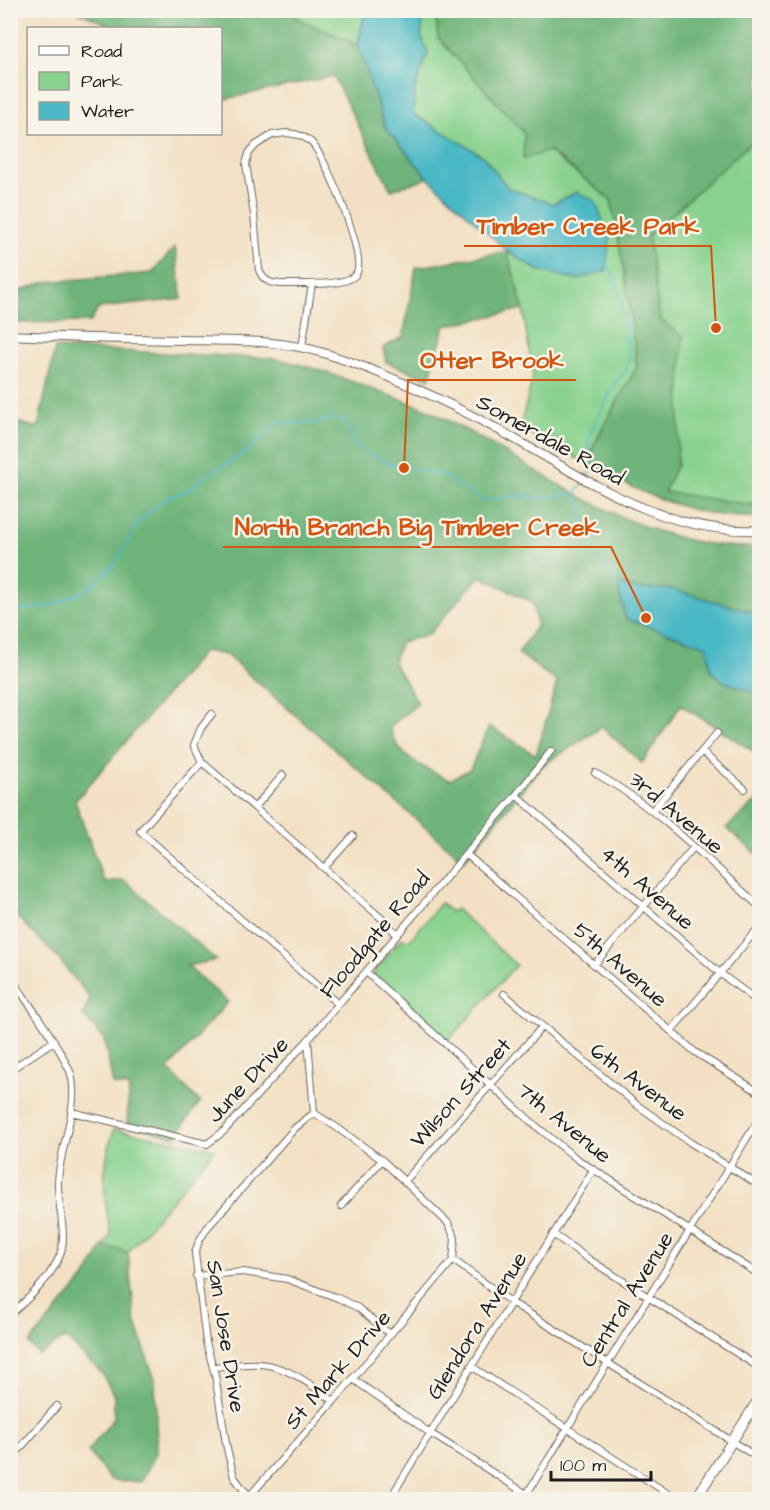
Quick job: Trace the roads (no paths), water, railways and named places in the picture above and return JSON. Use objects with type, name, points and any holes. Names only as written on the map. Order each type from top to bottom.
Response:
[{"type":"main road","name":"Somerdale Road","points":[[10,334],[87,338],[259,341],[288,344],[326,353],[408,384],[613,495],[657,515],[719,528],[759,530]]},
{"type":"main road","points":[[695,1500],[759,1397]]},
{"type":"street","points":[[300,134],[316,149],[334,181],[351,230],[359,266],[358,272],[349,280],[312,284],[268,282],[262,278],[259,270],[246,164],[249,153],[256,145],[273,135],[300,134]]},
{"type":"street","points":[[302,347],[312,284]]},
{"type":"street","points":[[212,714],[201,728],[194,745],[202,762],[388,924],[397,935]]},
{"type":"street","points":[[652,811],[717,733]]},
{"type":"street","name":"Floodgate Road","points":[[308,1040],[551,751]]},
{"type":"street","points":[[702,752],[745,789]]},
{"type":"street","points":[[202,762],[140,831],[338,1004]]},
{"type":"street","name":"3rd Avenue","points":[[595,773],[624,789],[652,811],[759,907]]},
{"type":"street","points":[[255,807],[283,775]]},
{"type":"street","name":"4th Avenue","points":[[516,795],[721,974],[759,1003]]},
{"type":"street","points":[[324,868],[353,836]]},
{"type":"street","points":[[594,965],[693,848]]},
{"type":"street","name":"5th Avenue","points":[[466,854],[695,1052],[759,1094]]},
{"type":"street","points":[[671,1031],[759,926]]},
{"type":"street","name":"7th Avenue","points":[[366,972],[536,1126],[593,1170],[759,1275]]},
{"type":"street","points":[[10,976],[54,1041],[71,1074],[72,1094],[71,1112],[60,1156],[58,1183],[62,1242],[60,1254],[52,1271],[10,1315]]},
{"type":"street","name":"6th Avenue","points":[[504,994],[542,1028],[637,1104],[759,1186]]},
{"type":"street","name":"Wilson Street","points":[[405,1181],[542,1028]]},
{"type":"street","points":[[308,1040],[314,1113],[382,1160],[452,1230],[455,1238],[453,1260],[511,1302],[759,1459]]},
{"type":"street","name":"June Drive","points":[[71,1112],[207,1144],[224,1131],[308,1040]]},
{"type":"street","points":[[10,1070],[54,1041]]},
{"type":"street","name":"San Jose Drive","points":[[250,1498],[234,1477],[227,1449],[213,1367],[206,1342],[196,1276],[195,1253],[207,1228],[295,1128],[314,1113]]},
{"type":"street","name":"Central Avenue","points":[[525,1497],[759,1117]]},
{"type":"street","points":[[340,1206],[382,1160]]},
{"type":"street","name":"Glendora Avenue","points":[[389,1500],[593,1170]]},
{"type":"street","points":[[553,1234],[759,1368]]},
{"type":"street","name":"St Mark Drive","points":[[250,1498],[453,1260]]},
{"type":"street","points":[[196,1276],[243,1272],[287,1279],[358,1308],[390,1334]]},
{"type":"street","points":[[213,1367],[258,1364],[276,1366],[292,1373],[334,1401]]},
{"type":"street","points":[[471,1366],[678,1500]]},
{"type":"street","points":[[353,1379],[525,1497],[536,1500]]},
{"type":"street","points":[[10,1460],[57,1406]]},
{"type":"water","points":[[365,11],[424,11],[421,36],[428,52],[415,88],[413,114],[483,156],[508,188],[553,204],[577,192],[595,201],[610,238],[606,271],[577,280],[537,270],[507,251],[428,178],[385,127],[358,45]]},
{"type":"water","points":[[617,584],[638,589],[671,589],[759,614],[759,694],[723,681],[711,670],[707,646],[626,619]]},
{"type":"waterway","points":[[587,478],[590,469],[589,439],[591,433],[630,359],[621,297],[606,263]]},
{"type":"waterway","points":[[10,611],[50,606],[82,592],[117,561],[138,523],[146,515],[167,498],[189,489],[214,470],[237,458],[257,443],[276,423],[318,423],[334,418],[343,420],[349,427],[354,442],[364,452],[397,466],[442,475],[481,500],[517,495],[546,499],[574,494]]},
{"type":"waterway","points":[[574,494],[584,483]]},
{"type":"waterway","points":[[574,494],[581,506],[594,545],[619,588]]},
{"type":"place","name":"Timber Creek Park","points":[[716,328]]},
{"type":"place","name":"Otter Brook","points":[[404,468]]},
{"type":"place","name":"North Branch Big Timber Creek","points":[[646,618]]}]
